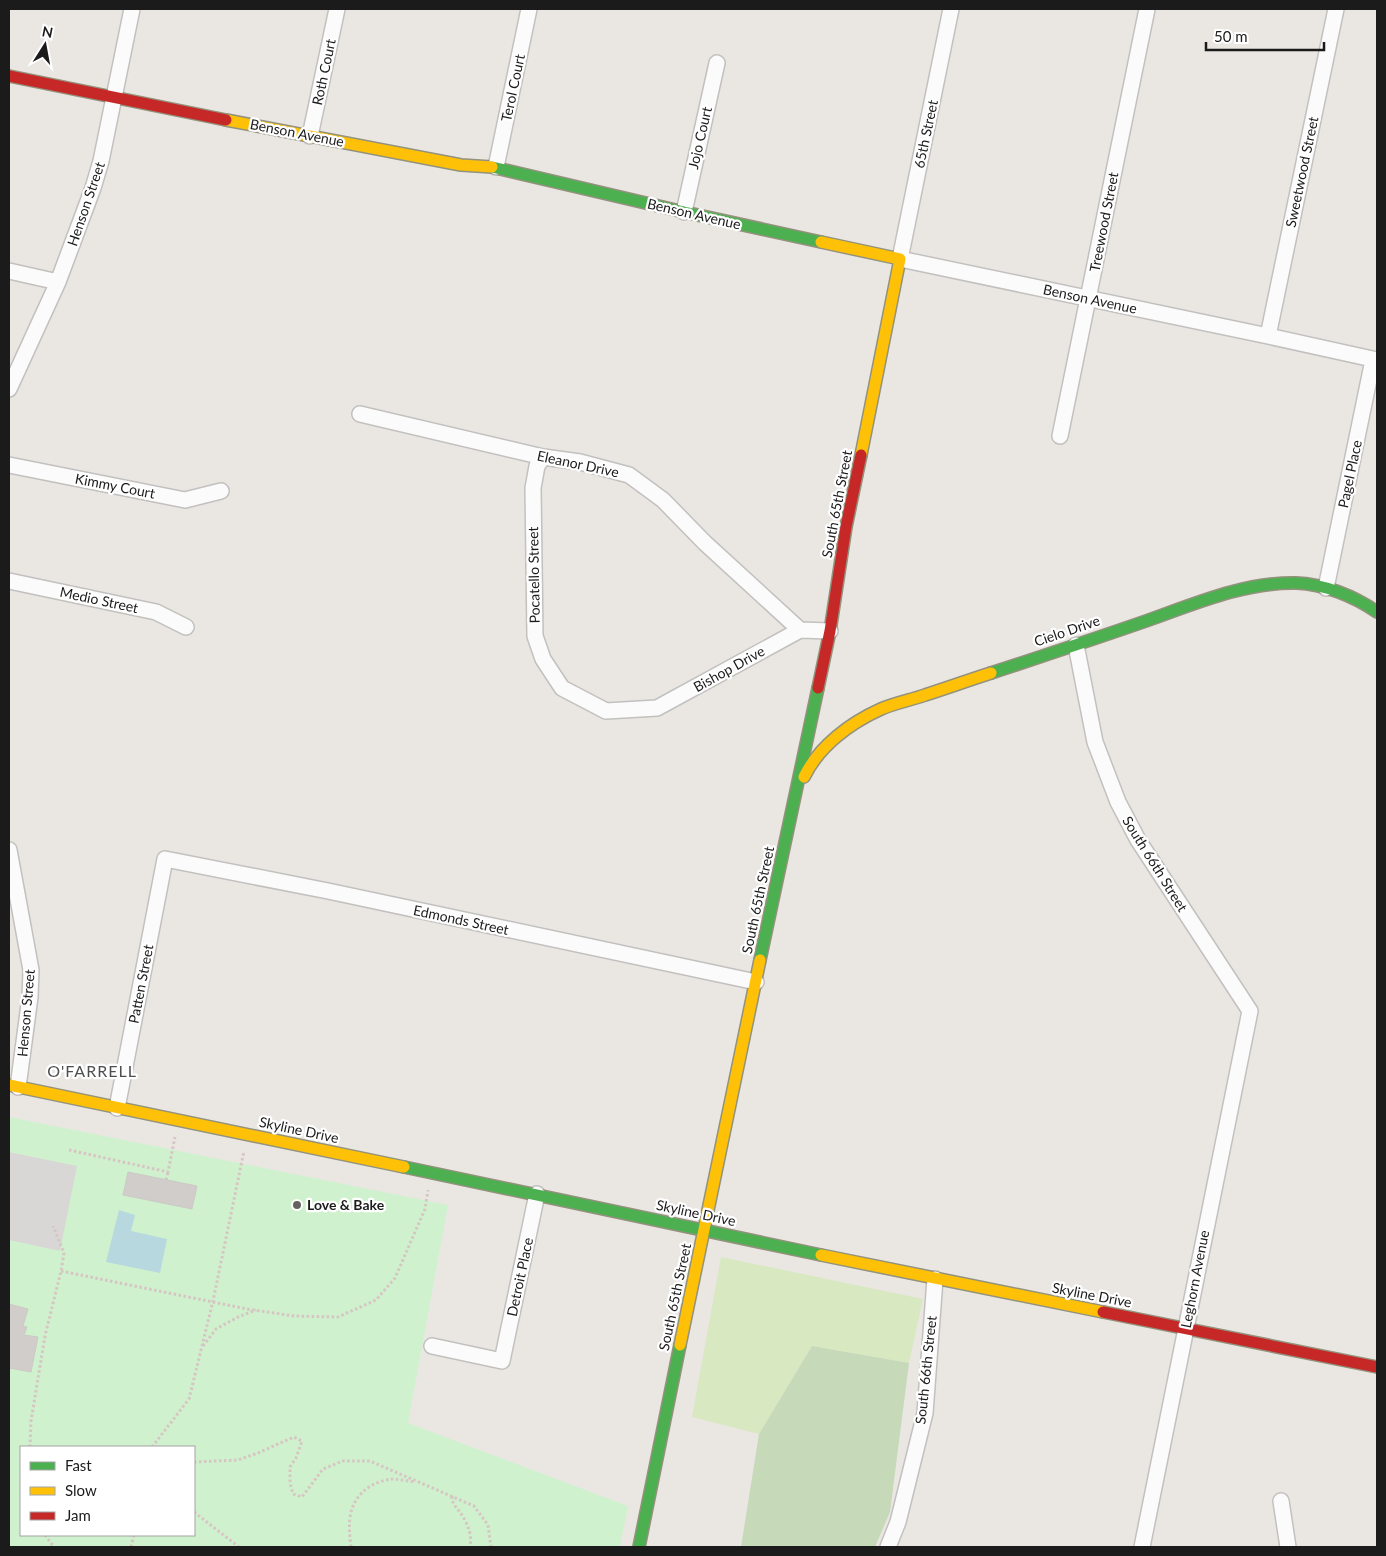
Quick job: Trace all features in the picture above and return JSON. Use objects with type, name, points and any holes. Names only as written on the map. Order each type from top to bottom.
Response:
[{"type":"street","name":"Henson Street","points":[[9,389],[58,282],[93,188],[101,161],[132,9]]},
{"type":"street","name":"Roth Court","points":[[310,136],[338,9]]},
{"type":"street","name":"Terol Court","points":[[496,167],[529,9]]},
{"type":"street","name":"65th Street","points":[[900,259],[951,9]]},
{"type":"street","name":"Treewood Street","points":[[1060,436],[1147,9]]},
{"type":"street","name":"Sweetwood Street","points":[[1268,336],[1336,9]]},
{"type":"street","name":"Jojo Court","points":[[684,212],[717,63]]},
{"type":"street","name":"Benson Avenue","points":[[9,76],[310,136],[461,164],[496,167],[684,212],[1375,360]]},
{"type":"street","name":"South 65th Street","points":[[639,1547],[830,631],[846,526],[900,259]]},
{"type":"street","points":[[9,271],[58,282]]},
{"type":"street","name":"Pagel Place","points":[[1326,588],[1375,360]]},
{"type":"street","name":"Eleanor Drive","points":[[360,414],[543,457],[580,462],[629,475],[663,500],[705,543],[800,630]]},
{"type":"street","name":"Pocatello Street","points":[[543,457],[537,466],[533,488],[535,636],[543,659],[562,688],[606,711],[657,708]]},
{"type":"street","name":"Kimmy Court","points":[[9,465],[185,500],[220,491]]},
{"type":"street","name":"Medio Street","points":[[9,581],[156,612],[186,627]]},
{"type":"street","name":"Cielo Drive","points":[[797,790],[812,761],[830,742],[866,716],[1205,600],[1256,585],[1298,583],[1326,588],[1361,600],[1377,612]]},
{"type":"street","points":[[800,630],[830,631]]},
{"type":"street","name":"Bishop Drive","points":[[657,708],[800,630]]},
{"type":"street","name":"South 66th Street","points":[[1076,645],[1095,742],[1118,802],[1138,840],[1250,1011]]},
{"type":"street","name":"Henson Street","points":[[9,850],[32,970],[30,997],[13,1086]]},
{"type":"street","name":"Edmonds Street","points":[[165,859],[756,982]]},
{"type":"street","name":"Patten Street","points":[[117,1108],[165,859]]},
{"type":"street","name":"Leghorn Avenue","points":[[1142,1547],[1250,1011]]},
{"type":"street","name":"Skyline Drive","points":[[13,1086],[538,1194],[935,1279],[1377,1367]]},
{"type":"street","name":"Detroit Place","points":[[432,1346],[502,1361],[538,1194]]},
{"type":"street","name":"South 66th Street","points":[[888,1547],[898,1522],[925,1414],[935,1279]]},
{"type":"street","points":[[1281,1500],[1288,1547]]},
{"type":"path","points":[[166,1180],[179,1121]]},
{"type":"path","points":[[153,1446],[189,1398],[213,1301],[247,1135]]},
{"type":"path","points":[[69,1150],[168,1172]]},
{"type":"path","points":[[61,1271],[256,1310],[294,1316],[338,1317],[376,1300],[396,1278],[425,1209],[432,1172]]},
{"type":"path","points":[[30,1446],[31,1421],[45,1336],[64,1253],[53,1226]]},
{"type":"path","points":[[201,1349],[216,1329],[256,1310]]},
{"type":"path","points":[[195,1462],[238,1460],[294,1436],[302,1440],[296,1458],[290,1467],[290,1483],[293,1494],[302,1497],[323,1469],[343,1462],[370,1461],[474,1506],[488,1525],[491,1547]]},
{"type":"path","points":[[351,1547],[349,1528],[352,1508],[362,1492],[375,1484],[390,1479],[418,1482]]},
{"type":"path","points":[[452,1496],[452,1503],[464,1517],[472,1538],[470,1547]]},
{"type":"path","points":[[195,1513],[239,1547]]},
{"type":"path","points":[[46,1536],[54,1547]]},
{"type":"green space","points":[[9,1117],[448,1205],[408,1423],[628,1506],[620,1547],[9,1547]]},
{"type":"green space","points":[[721,1257],[923,1299],[909,1363],[812,1346],[759,1434],[692,1417]]},
{"type":"green space","points":[[812,1346],[909,1363],[890,1512],[875,1547],[741,1547],[759,1434]]},
{"type":"shaded area","points":[[9,1152],[77,1166],[60,1251],[9,1240]]},
{"type":"water","points":[[119,1210],[135,1215],[131,1231],[167,1239],[160,1273],[106,1262]]},
{"type":"building","points":[[128,1172],[197,1186],[192,1209],[123,1195]]},
{"type":"building","points":[[9,1304],[28,1309],[23,1326],[27,1327],[24,1335],[38,1337],[31,1372],[9,1368]]},
{"type":"traffic: fast","points":[[492,167],[821,242]]},
{"type":"traffic: fast","points":[[991,673],[1127,628],[1201,601],[1257,586],[1296,583],[1328,588],[1349,596],[1377,612]]},
{"type":"traffic: fast","points":[[760,960],[818,688]]},
{"type":"traffic: fast","points":[[404,1167],[821,1255]]},
{"type":"traffic: fast","points":[[639,1547],[680,1345]]},
{"type":"traffic: slow","points":[[226,120],[461,165],[492,167]]},
{"type":"traffic: slow","points":[[821,242],[900,259],[861,455]]},
{"type":"traffic: slow","points":[[804,777],[818,755],[836,737],[858,721],[892,705],[991,673]]},
{"type":"traffic: slow","points":[[680,1345],[760,960]]},
{"type":"traffic: slow","points":[[9,1085],[404,1167]]},
{"type":"traffic: slow","points":[[821,1255],[1103,1312]]},
{"type":"traffic: jam","points":[[9,76],[226,120]]},
{"type":"traffic: jam","points":[[818,688],[830,631],[846,527],[861,455]]},
{"type":"traffic: jam","points":[[1103,1312],[1377,1367]]},
{"type":"place","name":"Love & Bake","points":[[297,1205]]},
{"type":"district","name":"O'FARRELL","points":[[92,1071]]}]
